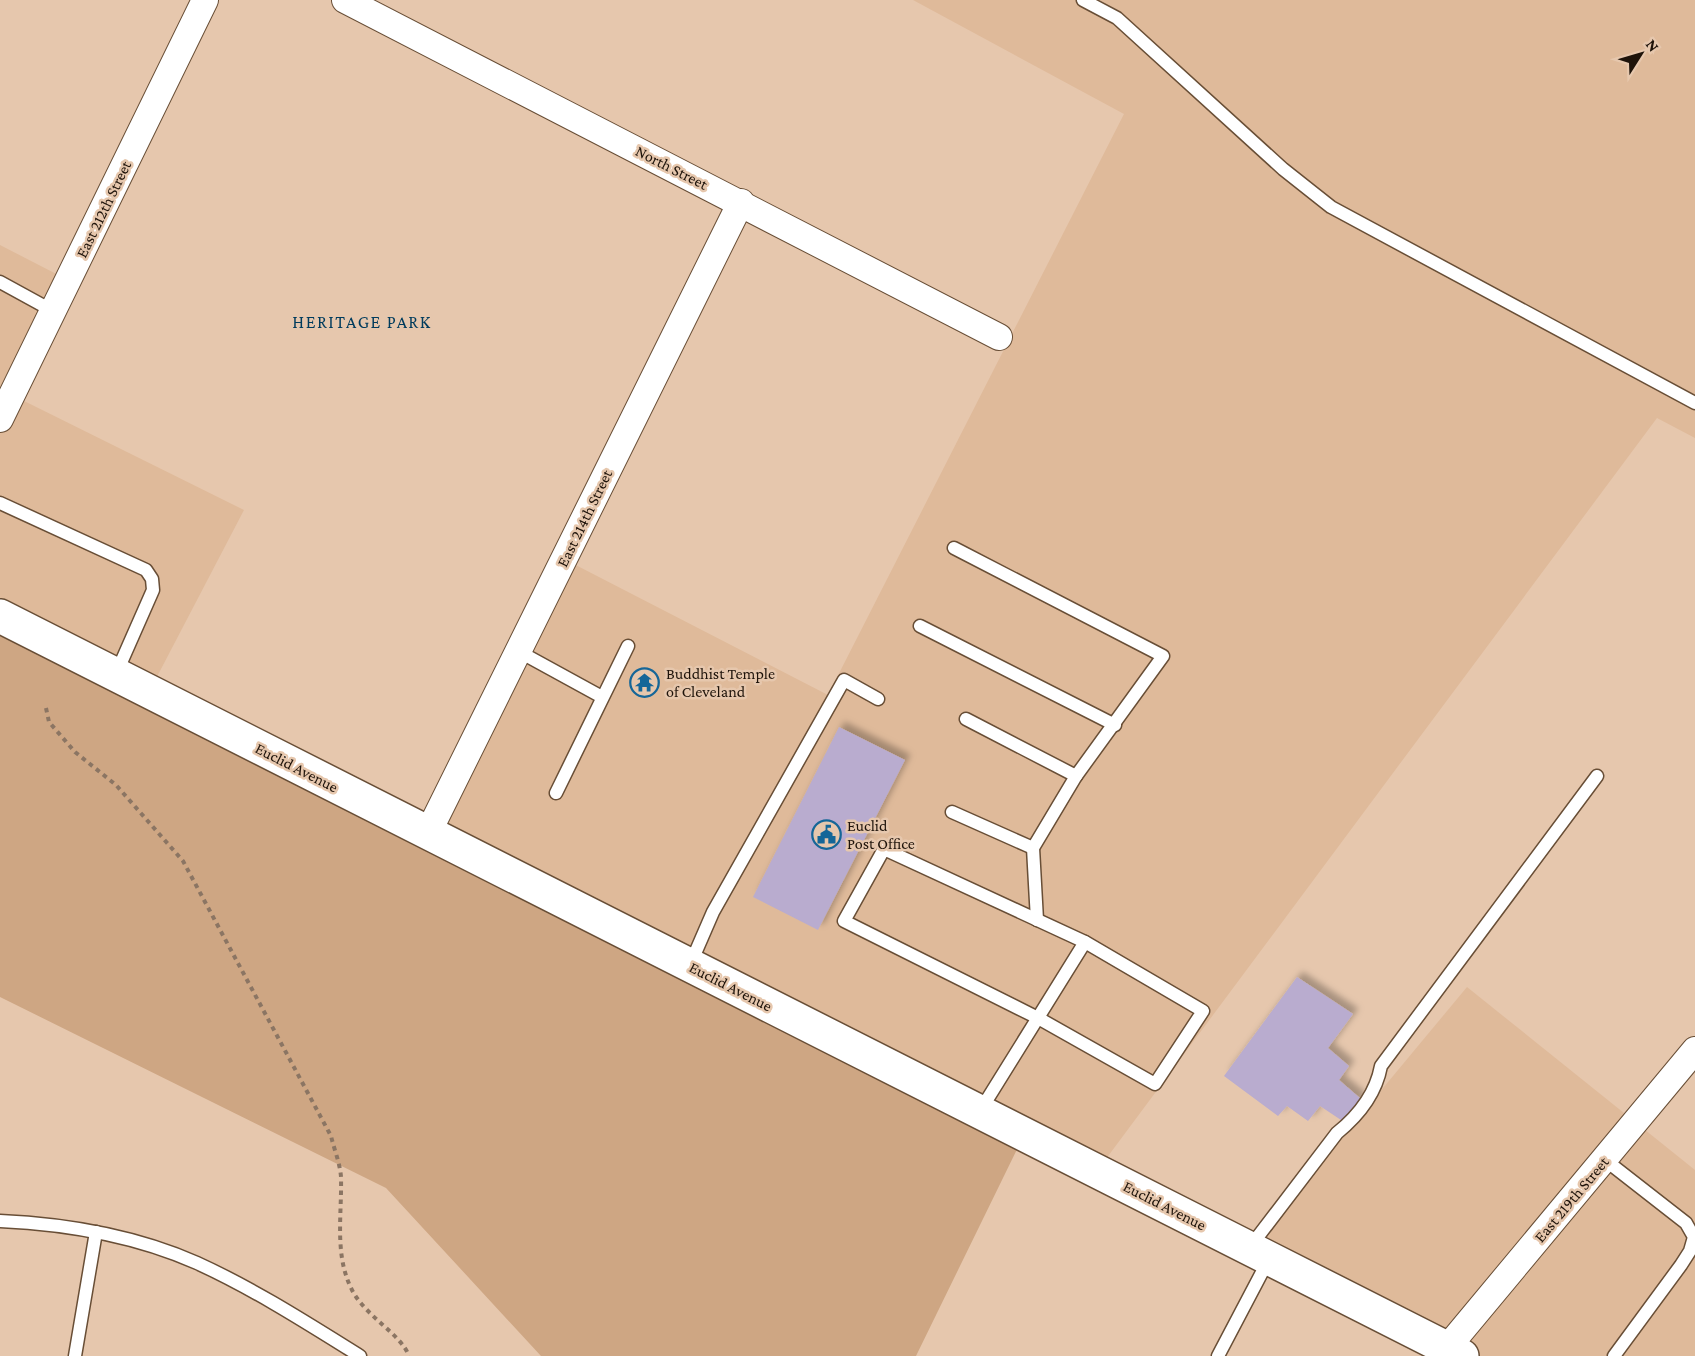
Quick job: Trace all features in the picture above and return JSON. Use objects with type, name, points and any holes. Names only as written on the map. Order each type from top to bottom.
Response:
[{"type":"main road","name":"Euclid Avenue","points":[[0,616],[1451,1353]]},
{"type":"street","name":"East 212th Street","points":[[0,419],[205,0]]},
{"type":"street","name":"North Street","points":[[345,0],[741,202],[999,337]]},
{"type":"street","name":"East 214th Street","points":[[428,833],[741,202]]},
{"type":"street","name":"East 219th Street","points":[[1451,1353],[1604,1159],[1695,1050]]},
{"type":"lane","points":[[1083,0],[1117,18],[1283,169],[1331,207],[1695,403]]},
{"type":"lane","points":[[0,282],[53,310]]},
{"type":"lane","points":[[0,503],[146,570],[152,579],[153,590],[116,675]]},
{"type":"lane","points":[[954,548],[1163,656],[1076,776],[1034,848],[1037,920]]},
{"type":"lane","points":[[920,626],[1115,724]]},
{"type":"lane","points":[[556,793],[628,646]]},
{"type":"lane","points":[[518,651],[602,697]]},
{"type":"lane","points":[[690,966],[713,912],[844,680],[878,699]]},
{"type":"lane","points":[[966,719],[1076,776]]},
{"type":"lane","points":[[1218,1356],[1259,1254],[1330,1142],[1351,1122],[1378,1083],[1381,1066],[1597,776]]},
{"type":"lane","points":[[952,812],[1034,848]]},
{"type":"lane","points":[[884,849],[1085,942],[1203,1011],[1155,1084],[1038,1018],[844,921],[884,849]]},
{"type":"lane","points":[[980,1112],[1085,942]]},
{"type":"lane","points":[[1604,1159],[1686,1223],[1694,1237],[1690,1251],[1681,1265],[1614,1356]]},
{"type":"lane","points":[[0,1221],[96,1232],[196,1263],[275,1303],[360,1356]]},
{"type":"lane","points":[[75,1356],[96,1232]]},
{"type":"path","points":[[46,708],[49,722],[75,752],[116,784],[183,861],[331,1136],[341,1174],[340,1257],[352,1291],[373,1318],[395,1336],[409,1356]]},
{"type":"shaded area","points":[[913,0],[1695,0],[1695,438],[1657,418],[1097,1171],[428,833],[564,559],[828,695],[1124,114]]},
{"type":"shaded area","points":[[0,245],[68,280],[12,395],[244,510],[149,692],[0,616]]},
{"type":"shaded area","points":[[0,617],[1024,1135],[916,1356],[541,1356],[386,1188],[0,997]]},
{"type":"shaded area","points":[[1467,987],[1695,1170],[1695,1356],[1461,1356],[1250,1248]]},
{"type":"building","points":[[839,727],[905,760],[818,930],[753,897]]},
{"type":"building","points":[[1297,977],[1353,1014],[1328,1048],[1349,1066],[1339,1080],[1361,1099],[1344,1122],[1320,1106],[1308,1121],[1287,1106],[1278,1116],[1224,1076]]},
{"type":"place","name":"Buddhist Temple of Cleveland","points":[[645,682]]},
{"type":"place","name":"Euclid Post Office","points":[[826,834]]},
{"type":"district","name":"HERITAGE PARK","points":[[362,322]]}]
